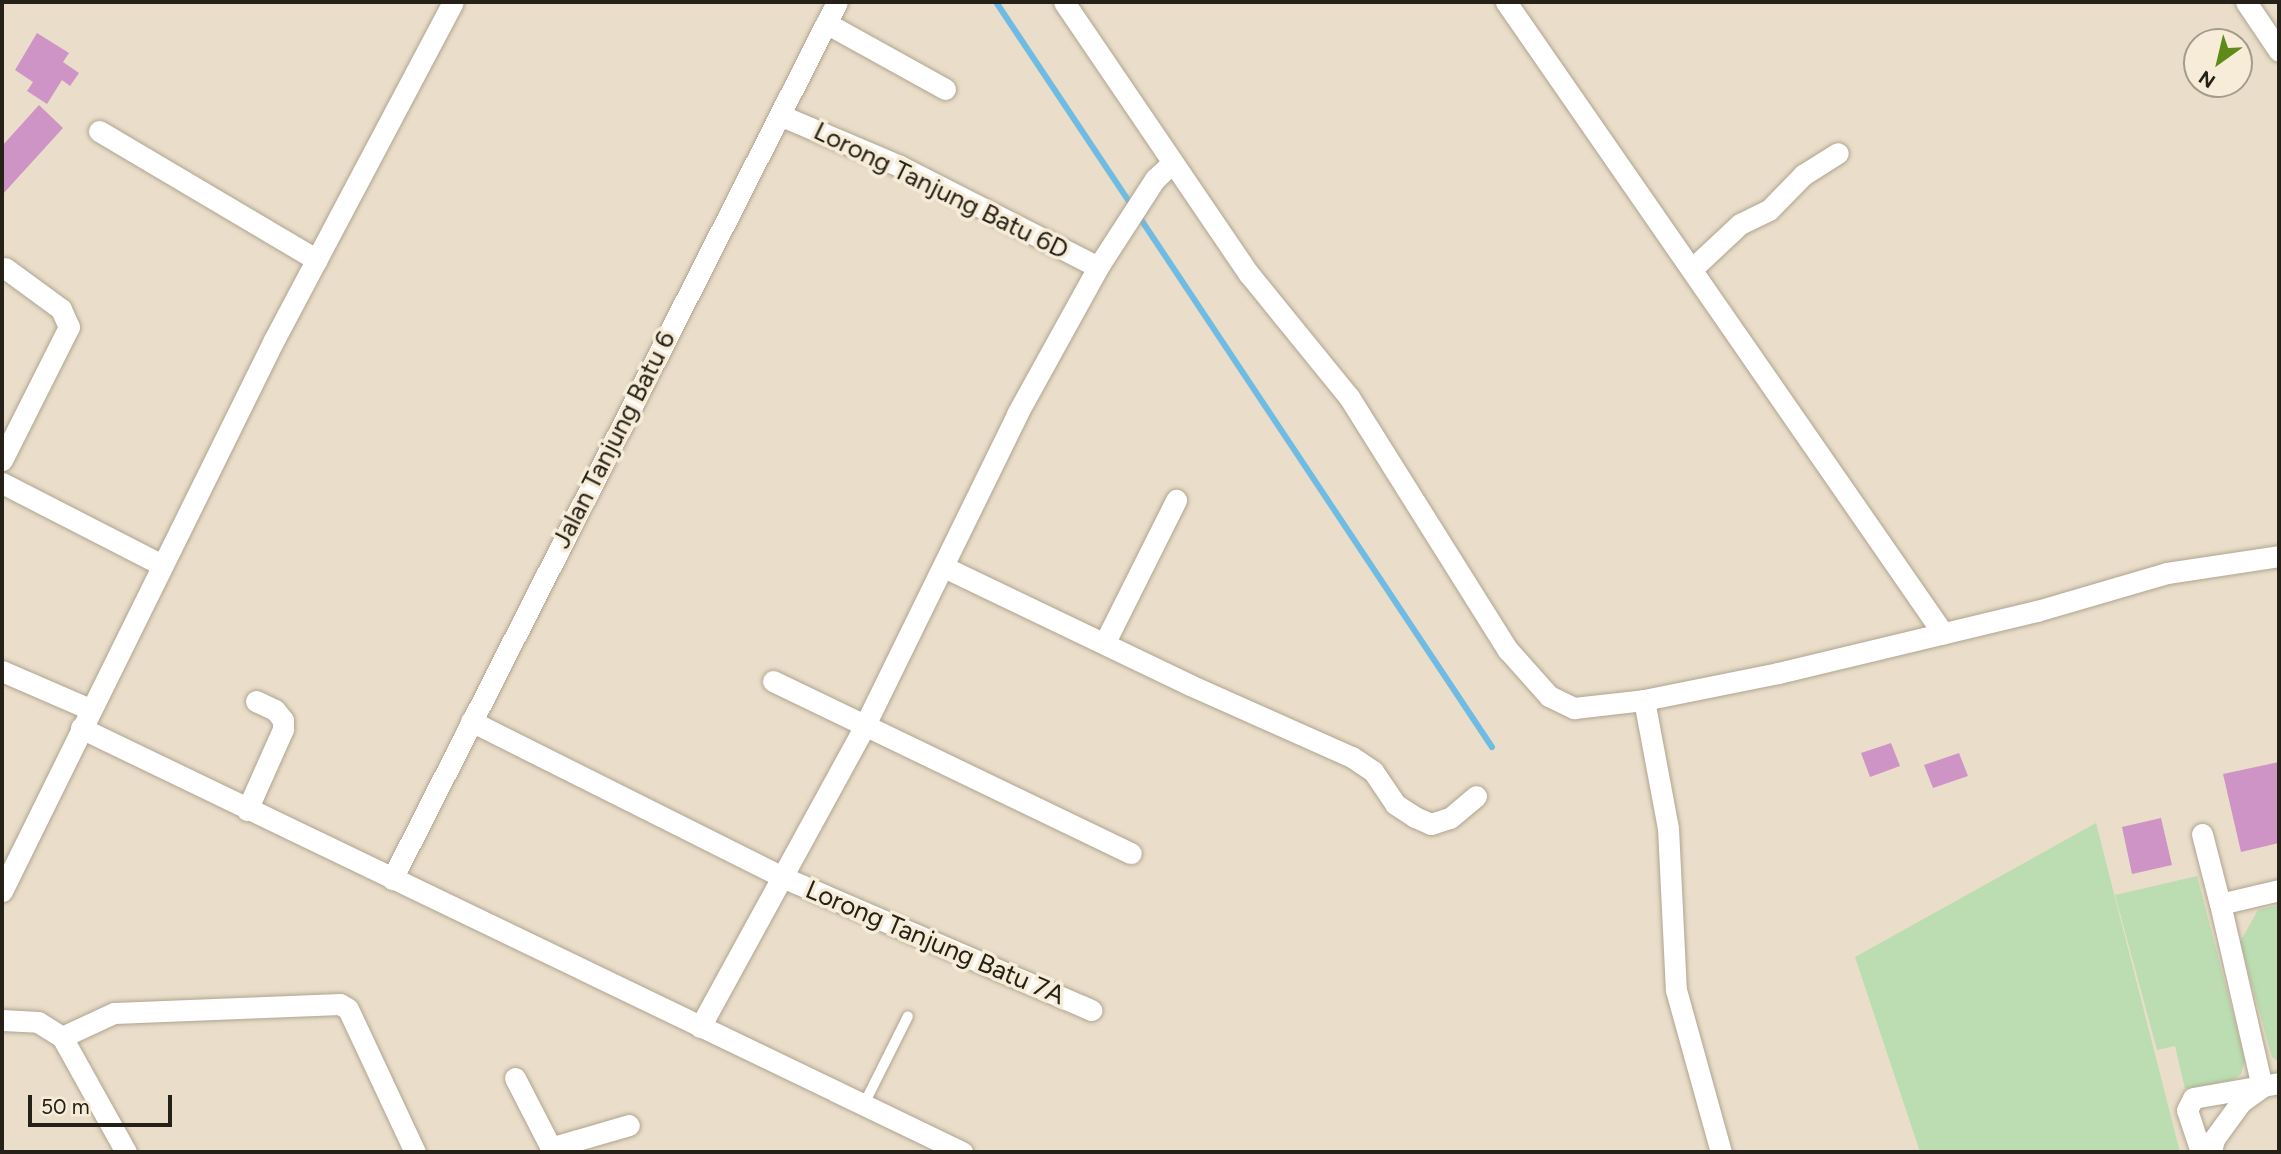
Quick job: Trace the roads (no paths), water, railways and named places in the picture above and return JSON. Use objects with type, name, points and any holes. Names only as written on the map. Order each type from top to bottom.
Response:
[{"type":"street","points":[[2,891],[162,565],[317,260],[453,2]]},
{"type":"street","name":"Jalan Tanjung Batu 6","points":[[392,879],[782,116],[837,2]]},
{"type":"street","points":[[1064,2],[1249,274],[1349,397],[1527,675],[1549,696],[1574,708],[1644,701],[1943,633],[2167,573],[2279,556]]},
{"type":"street","points":[[1506,2],[1702,260],[1943,633]]},
{"type":"street","points":[[2246,2],[2279,51]]},
{"type":"street","points":[[826,23],[946,89]]},
{"type":"street","name":"Lorong Tanjung Batu 6D","points":[[782,116],[900,166],[1098,267]]},
{"type":"street","points":[[99,131],[317,260]]},
{"type":"street","points":[[1702,260],[1740,225],[1769,210],[1802,176],[1838,153]]},
{"type":"street","points":[[700,1027],[780,876],[864,727],[1017,414],[1098,267],[1155,178],[1172,163]]},
{"type":"street","points":[[2,460],[69,327],[61,309],[5,268]]},
{"type":"street","points":[[2,483],[162,565]]},
{"type":"street","points":[[1105,642],[1176,500]]},
{"type":"street","points":[[944,567],[1190,685],[1352,757],[1373,771],[1395,804],[1431,824],[1450,818],[1476,796]]},
{"type":"street","points":[[2,671],[247,810],[962,1152]]},
{"type":"street","points":[[773,681],[1131,853]]},
{"type":"street","points":[[247,810],[283,729],[283,720],[275,710],[256,701]]},
{"type":"street","points":[[1644,701],[1665,804],[1676,990],[1721,1152]]},
{"type":"street","name":"Lorong Tanjung Batu 7A","points":[[471,721],[780,876],[1091,1010]]},
{"type":"street","points":[[2202,834],[2270,1085]]},
{"type":"street","points":[[2220,904],[2279,890]]},
{"type":"street","points":[[62,1037],[114,1013],[340,1004],[348,1009],[415,1152]]},
{"type":"street","points":[[2,1020],[38,1022],[62,1037],[126,1152]]},
{"type":"street","points":[[515,1078],[552,1150],[629,1125]]},
{"type":"street","points":[[2201,1152],[2187,1110],[2193,1098],[2270,1085]]},
{"type":"street","points":[[2211,1152],[2214,1139],[2241,1102],[2270,1085]]},
{"type":"lane","points":[[864,1104],[908,1016]]},
{"type":"waterway","points":[[996,2],[1132,206]]},
{"type":"waterway","points":[[1138,215],[1492,747]]}]
